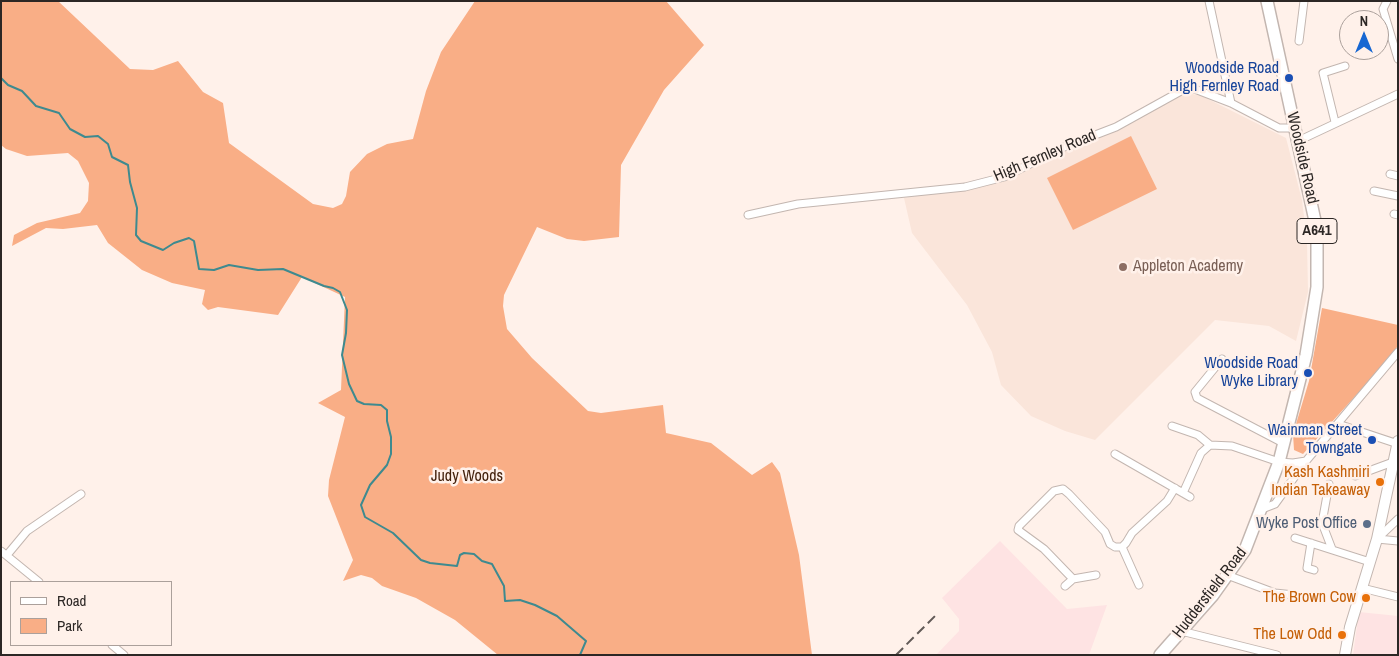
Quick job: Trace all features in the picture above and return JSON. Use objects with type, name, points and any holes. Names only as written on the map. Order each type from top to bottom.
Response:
[{"type":"main road","name":"Woodside Road","points":[[1267,1],[1315,216],[1317,282],[1306,355],[1279,462]]},
{"type":"main road","points":[[1345,655],[1350,627],[1377,540],[1398,443]]},
{"type":"main road","name":"Huddersfield Road","points":[[1160,655],[1227,575],[1245,550],[1279,462]]},
{"type":"street","points":[[1209,1],[1231,103]]},
{"type":"street","points":[[1299,41],[1304,1]]},
{"type":"street","points":[[1385,3],[1398,59]]},
{"type":"street","points":[[1335,122],[1324,74],[1345,66]]},
{"type":"street","name":"High Fernley Road","points":[[748,215],[798,204],[965,186],[1004,176],[1071,144],[1116,127],[1181,91],[1192,88],[1231,103],[1279,128],[1295,128]]},
{"type":"street","points":[[1298,141],[1398,94]]},
{"type":"street","points":[[1374,191],[1398,196]]},
{"type":"street","points":[[1262,509],[1275,504],[1306,461],[1398,352]]},
{"type":"street","points":[[1222,359],[1195,392],[1197,398],[1284,444]]},
{"type":"street","points":[[1338,424],[1398,443]]},
{"type":"street","points":[[1172,426],[1198,435],[1210,445],[1232,446],[1279,462],[1293,464],[1306,461]]},
{"type":"street","points":[[1114,454],[1186,495],[1200,452],[1210,445]]},
{"type":"street","points":[[1355,476],[1393,462]]},
{"type":"street","points":[[1329,484],[1322,523],[1332,549]]},
{"type":"street","points":[[1073,579],[1044,549],[1018,530],[1019,526],[1056,490],[1063,488],[1105,532],[1110,544],[1115,547],[1122,547]]},
{"type":"street","points":[[1122,547],[1132,533],[1167,501],[1175,488]]},
{"type":"street","points":[[38,581],[4,553],[27,531],[81,494]]},
{"type":"street","points":[[1377,540],[1398,519]]},
{"type":"street","points":[[1295,538],[1370,562]]},
{"type":"street","points":[[1377,540],[1398,541]]},
{"type":"street","points":[[1311,543],[1307,568],[1314,570]]},
{"type":"street","points":[[1122,547],[1140,585]]},
{"type":"street","points":[[1065,586],[1073,579],[1096,575]]},
{"type":"street","points":[[1227,575],[1275,593],[1313,597]]},
{"type":"street","points":[[1362,588],[1398,597]]},
{"type":"street","points":[[1181,631],[1277,655]]},
{"type":"street","points":[[113,646],[124,655]]},
{"type":"shaded area","name":"Appleton Academy","points":[[1182,95],[1202,96],[1286,138],[1302,200],[1307,242],[1308,292],[1296,341],[1269,326],[1215,320],[1095,440],[1065,431],[1031,416],[1001,385],[992,352],[967,305],[912,233],[904,198],[989,183],[1066,149],[1104,136]]},
{"type":"shaded area","points":[[1000,541],[1067,609],[1107,605],[1089,655],[936,655],[959,631],[959,619],[942,598]]},
{"type":"shaded area","points":[[1359,612],[1398,616],[1398,655],[1353,655]]},
{"type":"green space","name":"Judy Woods","points":[[1,1],[58,1],[130,69],[153,70],[178,61],[203,92],[223,103],[229,143],[313,204],[333,208],[342,204],[346,196],[350,172],[367,154],[387,144],[413,139],[426,91],[441,52],[475,1],[666,1],[704,45],[664,90],[621,165],[619,237],[584,241],[567,239],[537,227],[504,295],[503,306],[507,329],[532,358],[588,411],[601,413],[663,405],[666,433],[711,443],[752,475],[772,462],[780,473],[799,555],[812,655],[498,655],[455,620],[416,598],[382,586],[372,578],[361,575],[343,581],[353,560],[328,496],[329,480],[345,417],[318,403],[341,390],[345,297],[302,277],[278,315],[218,307],[208,310],[202,304],[205,290],[172,283],[142,270],[108,243],[97,225],[63,229],[46,228],[12,246],[14,235],[37,223],[80,213],[88,201],[89,183],[78,161],[68,153],[27,156],[6,149],[1,145]]},
{"type":"green space","points":[[1131,136],[1157,189],[1073,230],[1047,178]]},
{"type":"green space","points":[[1322,308],[1398,325],[1398,346],[1303,454],[1294,450],[1293,434],[1309,381]]},
{"type":"waterway","points":[[1,78],[8,85],[22,91],[36,106],[59,113],[70,129],[85,137],[98,136],[108,144],[112,157],[128,165],[130,182],[137,208],[136,235],[141,241],[163,250],[174,243],[189,238],[194,241],[199,269],[214,270],[229,265],[258,270],[283,269],[340,292],[347,310],[346,333],[342,355],[349,384],[357,401],[364,404],[381,405],[387,410],[387,421],[391,437],[391,454],[387,465],[370,485],[361,505],[365,517],[393,533],[421,560],[457,566],[460,555],[464,553],[474,554],[482,561],[492,564],[504,586],[505,601],[520,600],[557,616],[586,641],[580,655]]},
{"type":"railway","points":[[896,655],[935,616]]},
{"type":"place","name":"Woodside Road High Fernley Road","points":[[1289,78]]},
{"type":"place","name":"Appleton Academy","points":[[1123,267]]},
{"type":"place","name":"Woodside Road Wyke Library","points":[[1308,373]]},
{"type":"place","name":"Wainman Street Towngate","points":[[1372,440]]},
{"type":"place","name":"Kash Kashmiri Indian Takeaway","points":[[1380,482]]},
{"type":"place","name":"Wyke Post Office","points":[[1367,524]]},
{"type":"place","name":"The Brown Cow","points":[[1366,598]]},
{"type":"place","name":"The Low Odd","points":[[1342,635]]}]
